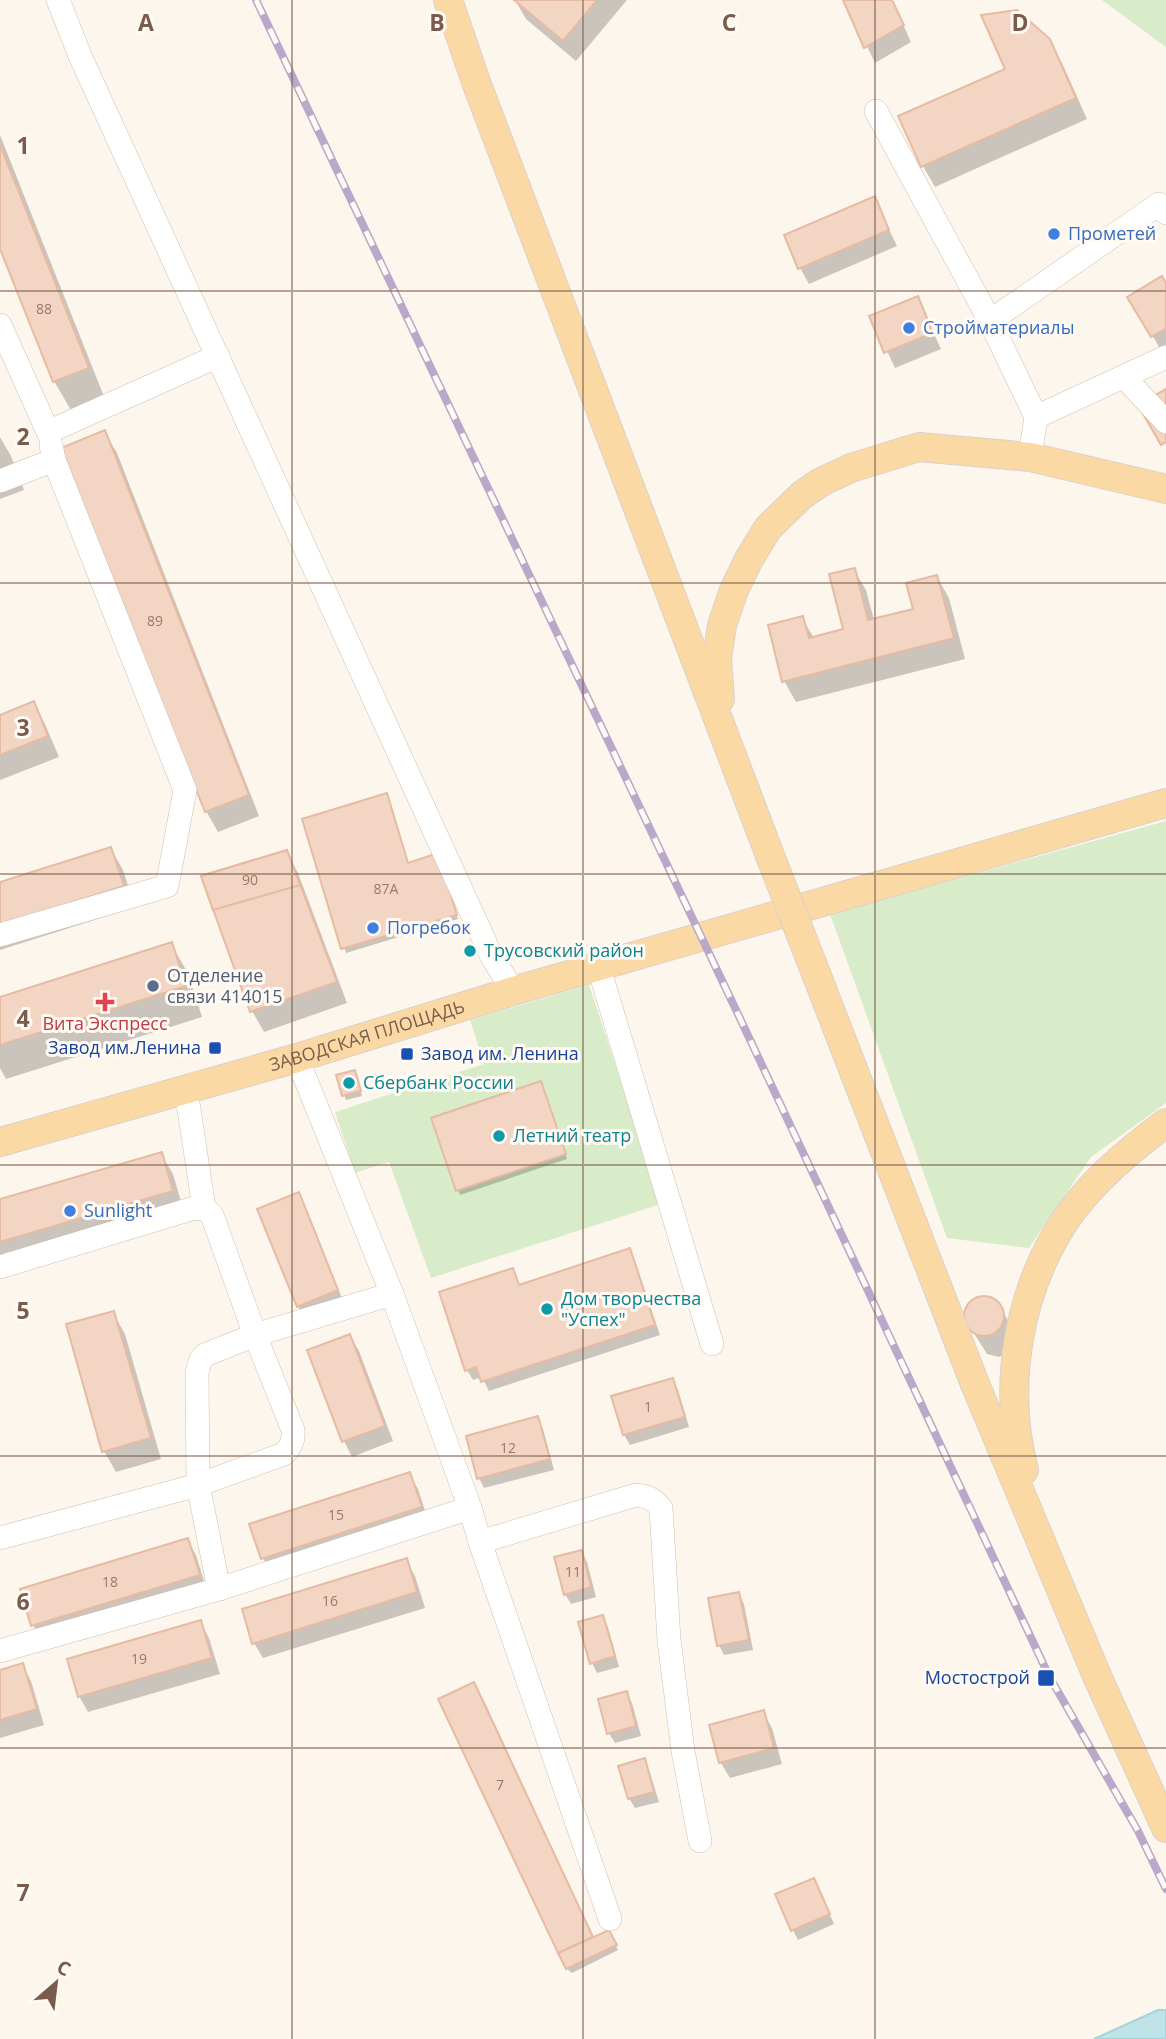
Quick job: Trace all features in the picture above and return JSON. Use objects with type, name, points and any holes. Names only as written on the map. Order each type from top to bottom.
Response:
[{"type":"main road","points":[[448,0],[475,82],[975,1384],[1097,1676],[1164,1824]]},
{"type":"main road","points":[[727,743],[718,692],[717,659],[722,625],[734,590],[768,528],[802,495],[821,482],[850,468],[919,447],[1030,457],[1166,489]]},
{"type":"main road","name":"ЗАВОДСКАЯ ПЛОЩАДЬ","points":[[0,1142],[297,1058],[513,991],[1166,803]]},
{"type":"main road","points":[[1044,1544],[1018,1449],[1014,1392],[1018,1344],[1027,1302],[1042,1263],[1066,1219],[1099,1179],[1166,1123]]},
{"type":"street","points":[[58,0],[81,58],[491,955],[513,991]]},
{"type":"street","points":[[876,111],[990,321],[1036,417],[1030,457]]},
{"type":"street","points":[[990,321],[1159,204],[1166,213]]},
{"type":"street","points":[[0,325],[48,432],[54,460],[185,790],[167,886],[0,935]]},
{"type":"street","points":[[48,432],[218,356]]},
{"type":"street","points":[[1036,417],[1166,357]]},
{"type":"street","points":[[1124,377],[1166,422]]},
{"type":"street","points":[[0,481],[54,460]]},
{"type":"street","points":[[599,968],[712,1344]]},
{"type":"street","points":[[297,1058],[392,1294],[471,1508],[480,1542],[610,1919]]},
{"type":"street","points":[[0,1538],[198,1485],[275,1458],[284,1454],[292,1445],[293,1430],[212,1215],[204,1208],[186,1090]]},
{"type":"street","points":[[0,1267],[191,1209],[204,1208]]},
{"type":"street","points":[[219,1589],[198,1485],[198,1366],[205,1356],[255,1335],[392,1294]]},
{"type":"street","points":[[480,1542],[636,1495],[655,1500],[661,1508],[669,1640],[683,1751],[700,1841]]},
{"type":"street","points":[[0,1651],[219,1589],[471,1508]]},
{"type":"green space","points":[[1102,0],[1166,0],[1166,47]]},
{"type":"green space","points":[[1166,821],[1166,1103],[1091,1157],[1029,1248],[947,1238],[830,914]]},
{"type":"green space","points":[[589,985],[661,1204],[431,1278],[389,1162],[355,1173],[335,1112],[484,1064],[470,1020]]},
{"type":"water","points":[[1158,2010],[1166,2010],[1166,2039],[1094,2039]]},
{"type":"building","points":[[514,0],[597,0],[563,41]]},
{"type":"building","points":[[843,0],[892,0],[904,25],[864,48]]},
{"type":"building","points":[[1017,10],[1050,39],[1076,98],[921,167],[898,116],[1005,69],[981,15]]},
{"type":"building","points":[[0,145],[89,368],[53,382],[0,249]]},
{"type":"building","points":[[875,196],[889,230],[798,269],[784,235]]},
{"type":"building","points":[[1162,276],[1166,283],[1166,329],[1151,337],[1127,297]]},
{"type":"building","points":[[918,296],[933,333],[884,353],[869,316]]},
{"type":"building","points":[[1166,389],[1166,442],[1161,445],[1138,405]]},
{"type":"building","points":[[105,430],[249,795],[205,812],[61,448]]},
{"type":"building","points":[[855,568],[868,620],[913,609],[906,583],[937,575],[954,638],[782,682],[768,625],[803,616],[809,638],[843,629],[829,574]]},
{"type":"building","points":[[34,701],[48,736],[0,755],[0,715]]},
{"type":"building","points":[[387,793],[408,863],[438,853],[457,915],[341,949],[302,819]]},
{"type":"building","points":[[111,847],[124,886],[0,925],[0,882]]},
{"type":"building","points":[[287,850],[337,982],[250,1012],[201,876]]},
{"type":"building","points":[[287,850],[300,885],[213,910],[201,876]]},
{"type":"building","points":[[172,942],[186,986],[0,1045],[0,997]]},
{"type":"building","name":"Сбербанк России","points":[[355,1070],[361,1091],[342,1096],[336,1075]]},
{"type":"building","name":"Летний театр","points":[[541,1081],[566,1154],[456,1191],[431,1118]]},
{"type":"building","points":[[162,1152],[173,1191],[0,1242],[0,1199]]},
{"type":"building","points":[[299,1192],[338,1290],[297,1307],[257,1209]]},
{"type":"building","name":"Дом творчества \"Успех\"","points":[[630,1248],[655,1325],[481,1382],[476,1367],[465,1371],[439,1292],[513,1268],[519,1285]]},
{"type":"building","points":[[984,1296],[998,1302],[1004,1316],[998,1330],[984,1336],[970,1330],[964,1316],[970,1302]]},
{"type":"building","points":[[114,1311],[151,1438],[102,1452],[66,1324]]},
{"type":"building","points":[[350,1334],[385,1426],[342,1442],[307,1350]]},
{"type":"building","points":[[673,1378],[685,1417],[623,1435],[611,1396]]},
{"type":"building","points":[[538,1416],[550,1459],[477,1479],[466,1436]]},
{"type":"building","points":[[410,1472],[422,1507],[261,1559],[249,1524]]},
{"type":"building","points":[[188,1538],[200,1575],[31,1626],[20,1589]]},
{"type":"building","points":[[582,1550],[591,1587],[564,1595],[554,1557]]},
{"type":"building","points":[[407,1558],[417,1592],[252,1644],[242,1609]]},
{"type":"building","points":[[739,1592],[749,1640],[717,1646],[708,1598]]},
{"type":"building","points":[[603,1615],[615,1656],[590,1664],[578,1622]]},
{"type":"building","points":[[201,1620],[212,1658],[78,1697],[67,1659]]},
{"type":"building","points":[[23,1663],[37,1709],[0,1720],[0,1670]]},
{"type":"building","points":[[474,1682],[593,1937],[558,1953],[438,1699]]},
{"type":"building","points":[[627,1691],[636,1726],[607,1734],[598,1699]]},
{"type":"building","points":[[764,1710],[774,1748],[719,1763],[709,1725]]},
{"type":"building","points":[[645,1758],[654,1792],[628,1799],[618,1766]]},
{"type":"building","points":[[814,1878],[830,1914],[791,1931],[775,1894]]},
{"type":"building","points":[[609,1930],[617,1945],[566,1969],[558,1953]]},
{"type":"railway","points":[[256,0],[1049,1676],[1138,1831],[1166,1889]]},
{"type":"place","name":"Прометей","points":[[1054,234]]},
{"type":"place","name":"Стройматериалы","points":[[909,328]]},
{"type":"place","name":"Погребок","points":[[373,928]]},
{"type":"place","name":"Трусовский район","points":[[470,951]]},
{"type":"place","name":"Отделение связи 414015","points":[[153,986]]},
{"type":"place","name":"Вита Экспресс","points":[[105,1002]]},
{"type":"place","name":"Завод им.Ленина","points":[[215,1048]]},
{"type":"place","name":"Завод им. Ленина","points":[[407,1054]]},
{"type":"place","name":"Сбербанк России","points":[[349,1083]]},
{"type":"place","name":"Летний театр","points":[[499,1136]]},
{"type":"place","name":"Sunlight","points":[[70,1211]]},
{"type":"place","name":"Дом творчества \"Успех\"","points":[[547,1309]]},
{"type":"place","name":"Мостострой","points":[[1046,1678]]}]
